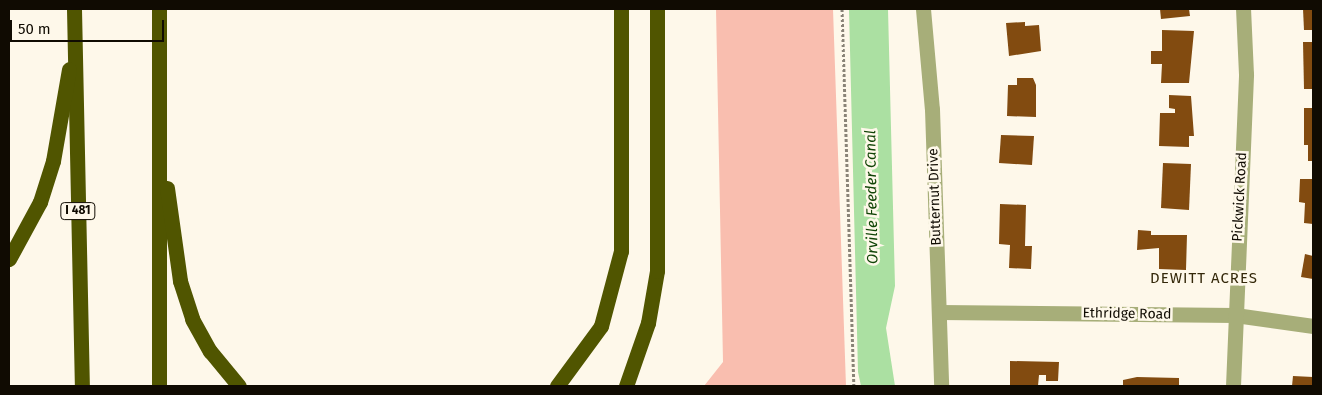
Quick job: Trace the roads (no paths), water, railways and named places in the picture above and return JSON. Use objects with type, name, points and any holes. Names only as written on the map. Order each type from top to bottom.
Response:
[{"type":"highway","name":"I 481","points":[[74,9],[82,386]]},
{"type":"highway","points":[[159,9],[159,386]]},
{"type":"highway","points":[[556,386],[601,326],[621,251],[621,9]]},
{"type":"highway","points":[[626,386],[648,323],[657,271],[657,9]]},
{"type":"highway","points":[[9,258],[28,230],[53,161],[74,35]]},
{"type":"highway","points":[[159,132],[180,281],[192,319],[210,351],[238,386]]},
{"type":"street","name":"Butternut Drive","points":[[923,9],[932,109],[941,386]]},
{"type":"street","name":"Pickwick Road","points":[[1234,386],[1235,315],[1246,74],[1243,9]]},
{"type":"street","name":"Ethridge Road","points":[[939,312],[1235,315],[1313,326]]},
{"type":"water","name":"Orville Feeder Canal","points":[[849,9],[888,9],[895,286],[886,328],[895,386],[861,386],[858,372]]},
{"type":"district","name":"DEWITT ACRES","points":[[1204,279]]}]
